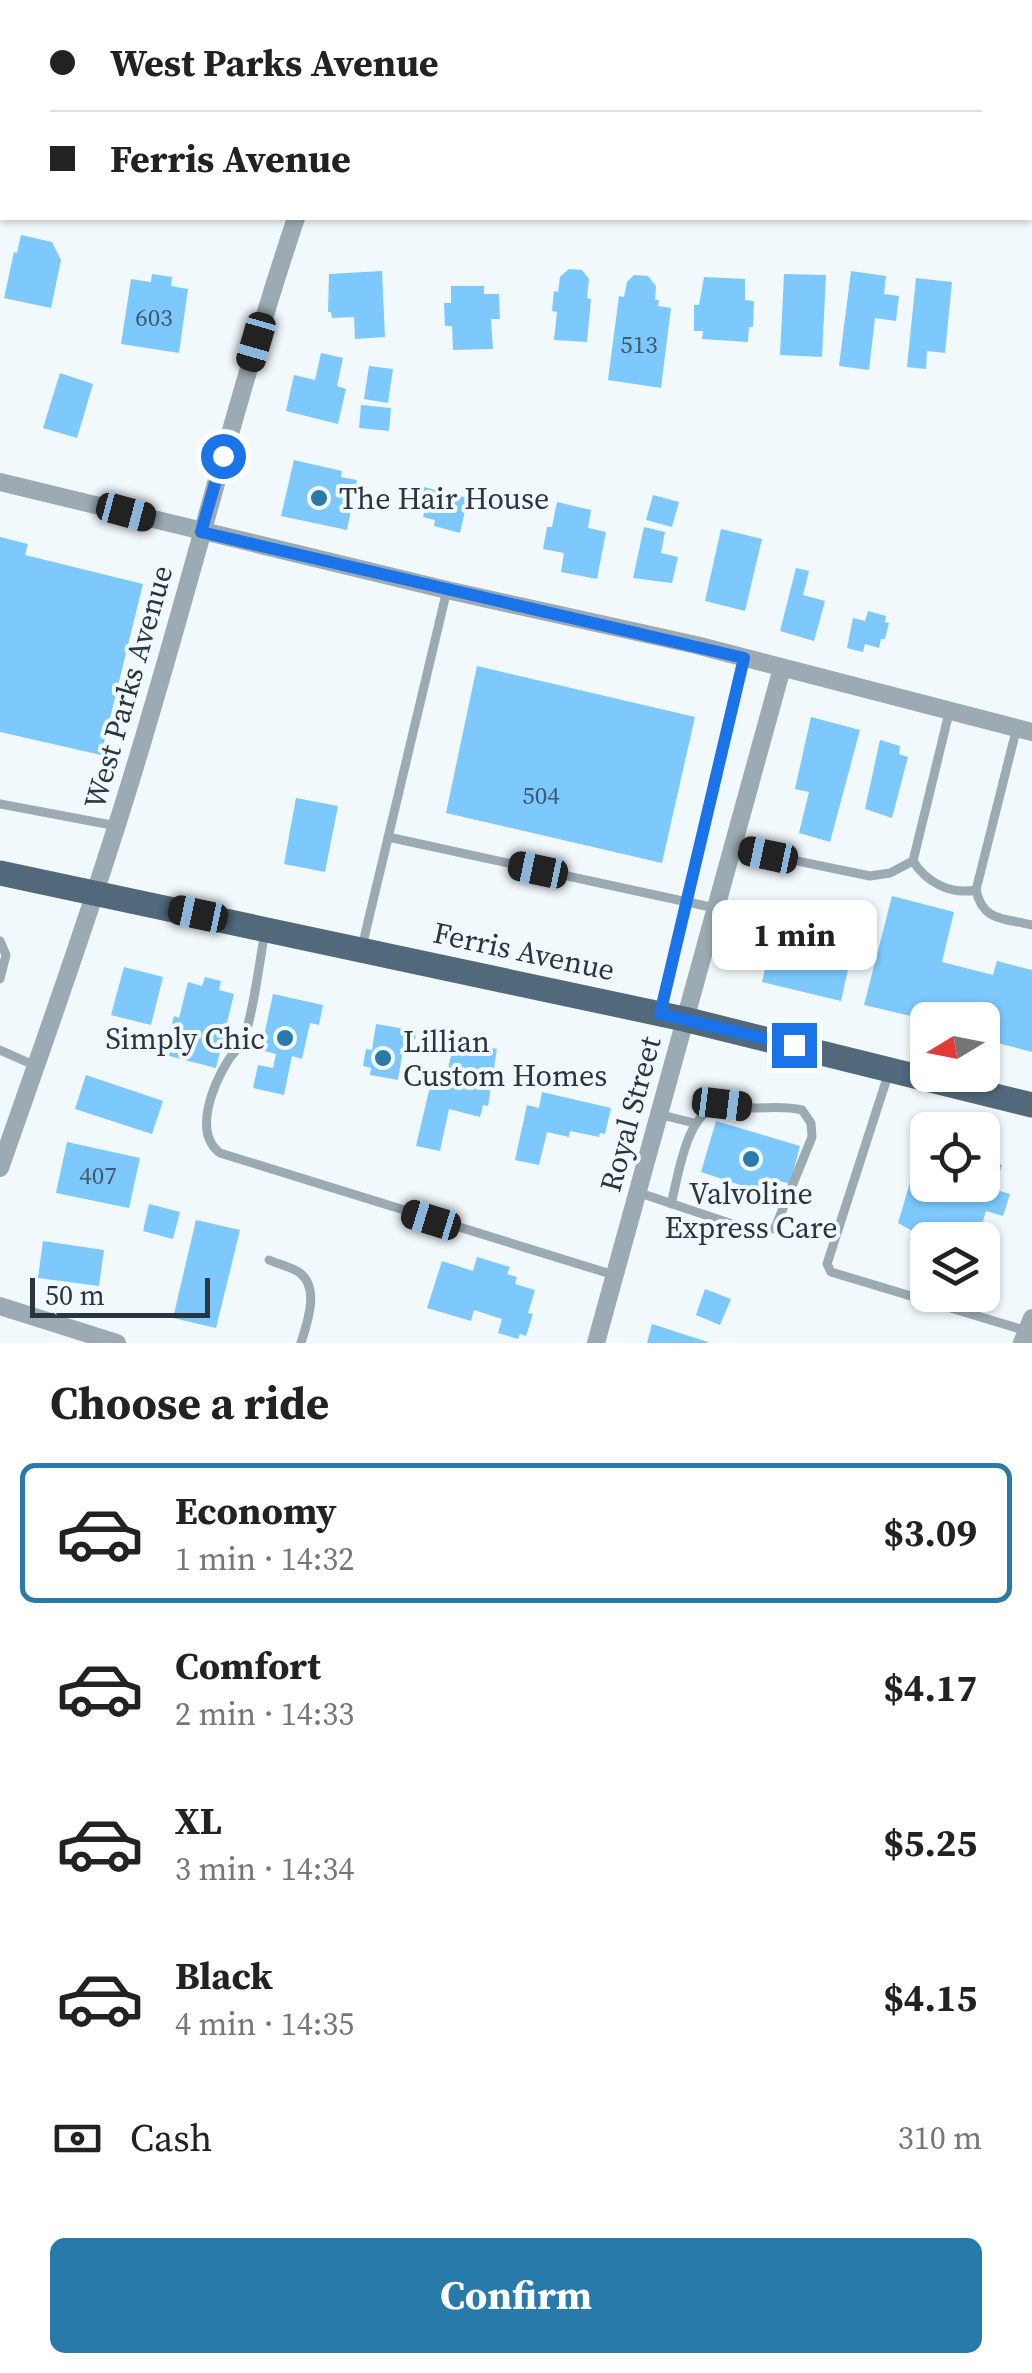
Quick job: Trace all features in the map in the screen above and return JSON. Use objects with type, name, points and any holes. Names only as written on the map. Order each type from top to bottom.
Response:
[{"type":"main road","name":"Ferris Avenue","points":[[0,873],[672,1016],[1032,1105]]},
{"type":"street","name":"West Parks Avenue","points":[[0,1168],[97,892],[267,303],[295,220]]},
{"type":"street","points":[[0,482],[744,658],[1025,729]]},
{"type":"street","name":"Royal Street","points":[[596,1343],[658,1114],[672,1016],[716,908],[782,668]]},
{"type":"street","points":[[0,1306],[117,1343]]},
{"type":"lane","points":[[362,949],[446,590]]},
{"type":"lane","points":[[672,1016],[687,902],[744,658]]},
{"type":"lane","points":[[734,848],[870,876],[890,873],[912,861],[950,709]]},
{"type":"lane","points":[[1025,729],[976,890],[980,906],[988,914],[1032,925]]},
{"type":"lane","points":[[0,804],[117,826]]},
{"type":"lane","points":[[388,837],[716,908]]},
{"type":"lane","points":[[912,861],[922,876],[940,886],[964,892],[976,890]]},
{"type":"lane","points":[[266,928],[243,1040],[227,1061],[207,1109],[206,1133],[211,1146],[220,1153],[614,1275]]},
{"type":"lane","points":[[0,941],[6,956],[0,979]]},
{"type":"lane","points":[[0,1050],[36,1066]]},
{"type":"lane","points":[[890,1070],[827,1264],[831,1272],[1027,1330]]},
{"type":"lane","points":[[637,1192],[671,1204],[759,1233],[775,1228],[812,1138],[811,1123],[802,1110],[784,1106],[752,1108],[722,1104],[694,1122],[671,1204]]},
{"type":"lane","points":[[658,1114],[694,1122]]},
{"type":"lane","points":[[270,1260],[301,1274],[310,1290],[310,1312],[302,1343]]},
{"type":"building","points":[[21,235],[52,242],[61,260],[51,308],[4,298]]},
{"type":"building","points":[[569,269],[582,270],[589,279],[587,342],[554,340],[554,291],[558,292],[560,277]]},
{"type":"building","points":[[382,271],[385,337],[355,339],[354,317],[332,318],[328,312],[329,274]]},
{"type":"building","points":[[851,271],[886,276],[884,294],[899,296],[896,321],[875,318],[869,370],[839,366]]},
{"type":"building","points":[[152,274],[172,277],[171,286],[188,289],[179,353],[121,344],[131,279],[151,282]]},
{"type":"building","points":[[784,274],[826,275],[822,357],[780,355]]},
{"type":"building","points":[[634,275],[648,276],[656,286],[658,306],[671,308],[661,388],[608,380],[619,296],[624,297],[627,282]]},
{"type":"building","points":[[704,277],[745,279],[745,300],[754,301],[748,342],[702,339],[703,331],[694,331],[694,305],[699,305]]},
{"type":"building","points":[[916,278],[952,282],[945,353],[927,351],[926,369],[907,367]]},
{"type":"building","points":[[451,286],[484,286],[484,294],[499,294],[500,319],[491,319],[493,349],[453,350],[452,326],[445,326],[444,303],[451,303]]},
{"type":"building","points":[[321,353],[343,358],[337,386],[346,389],[338,424],[286,411],[294,375],[315,380]]},
{"type":"building","points":[[369,366],[393,369],[388,403],[364,399]]},
{"type":"building","points":[[60,373],[93,384],[77,438],[43,428]]},
{"type":"building","points":[[361,405],[391,408],[389,431],[359,428]]},
{"type":"building","name":"The Hair House","points":[[294,460],[342,471],[341,477],[357,480],[347,530],[281,516]]},
{"type":"building","points":[[424,487],[468,498],[460,533],[434,526],[435,520],[423,517],[425,508],[420,506]]},
{"type":"building","points":[[653,495],[679,502],[672,527],[646,520]]},
{"type":"building","points":[[557,502],[591,510],[588,528],[606,532],[597,579],[561,572],[564,553],[543,549]]},
{"type":"building","points":[[644,527],[665,532],[661,553],[678,557],[672,583],[633,578]]},
{"type":"building","points":[[721,529],[762,539],[745,611],[705,601]]},
{"type":"building","points":[[0,537],[28,544],[25,555],[143,584],[101,755],[0,732]]},
{"type":"building","points":[[796,568],[809,571],[803,595],[825,601],[814,641],[780,631]]},
{"type":"building","points":[[868,611],[886,616],[885,622],[889,623],[885,639],[881,639],[879,648],[865,644],[863,652],[847,648],[853,618],[865,621]]},
{"type":"building","points":[[477,666],[695,717],[662,863],[446,813]]},
{"type":"building","points":[[811,717],[860,730],[830,842],[799,833],[809,792],[795,789]]},
{"type":"building","points":[[880,740],[900,746],[899,754],[908,757],[892,818],[865,809]]},
{"type":"building","points":[[296,798],[338,806],[325,872],[284,864]]},
{"type":"building","points":[[892,896],[954,912],[942,962],[993,975],[997,961],[1032,970],[1032,1052],[1000,1044],[1000,1002],[910,1002],[910,1016],[864,1005]]},
{"type":"building","points":[[778,911],[857,929],[841,1001],[762,982]]},
{"type":"building","points":[[124,967],[163,977],[151,1025],[111,1015]]},
{"type":"building","points":[[205,977],[221,981],[219,990],[234,994],[216,1068],[169,1056],[175,1032],[170,1031],[174,1016],[179,1018],[188,982],[202,986]]},
{"type":"building","name":"Simply Chic","points":[[273,994],[323,1005],[319,1025],[310,1023],[302,1059],[292,1056],[284,1095],[253,1088],[258,1065],[273,1068],[276,1054],[261,1050]]},
{"type":"building","name":"Lillian Custom Homes","points":[[376,1024],[417,1031],[415,1039],[405,1037],[398,1080],[370,1075],[371,1068],[363,1066],[366,1049],[372,1050]]},
{"type":"building","points":[[455,1039],[497,1049],[488,1106],[483,1105],[480,1117],[449,1109],[440,1151],[416,1146],[432,1078],[445,1081]]},
{"type":"building","points":[[86,1075],[163,1101],[152,1134],[75,1109]]},
{"type":"building","points":[[542,1092],[611,1108],[605,1134],[600,1133],[599,1137],[570,1131],[569,1137],[547,1132],[539,1165],[515,1160],[527,1105],[539,1108]]},
{"type":"building","name":"Valvoline Express Care","points":[[716,1121],[800,1146],[790,1184],[769,1178],[764,1193],[701,1172]]},
{"type":"building","points":[[67,1142],[140,1158],[129,1208],[56,1193]]},
{"type":"building","points":[[910,1183],[910,1202],[1000,1202],[1000,1191],[1010,1194],[1003,1216],[986,1211],[983,1222],[910,1222],[910,1230],[898,1223]]},
{"type":"building","points":[[149,1204],[180,1212],[173,1239],[143,1231]]},
{"type":"building","points":[[196,1220],[240,1230],[216,1328],[173,1318]]},
{"type":"building","points":[[43,1241],[104,1250],[99,1286],[38,1278]]},
{"type":"building","points":[[477,1257],[510,1267],[507,1274],[517,1277],[515,1284],[535,1290],[526,1336],[520,1334],[518,1339],[498,1333],[502,1319],[474,1310],[471,1321],[427,1308],[442,1261],[473,1271]]},
{"type":"building","points":[[705,1289],[731,1299],[720,1325],[696,1315]]},
{"type":"building","points":[[652,1324],[708,1342],[647,1343]]},
{"type":"place","name":"The Hair House","points":[[319,498]]},
{"type":"place","name":"Simply Chic","points":[[285,1038]]},
{"type":"place","name":"Lillian Custom Homes","points":[[383,1058]]},
{"type":"place","name":"Valvoline Express Care","points":[[751,1159]]},
{"type":"route","points":[[223,456],[201,532],[744,658],[660,1014],[794,1045]]}]
